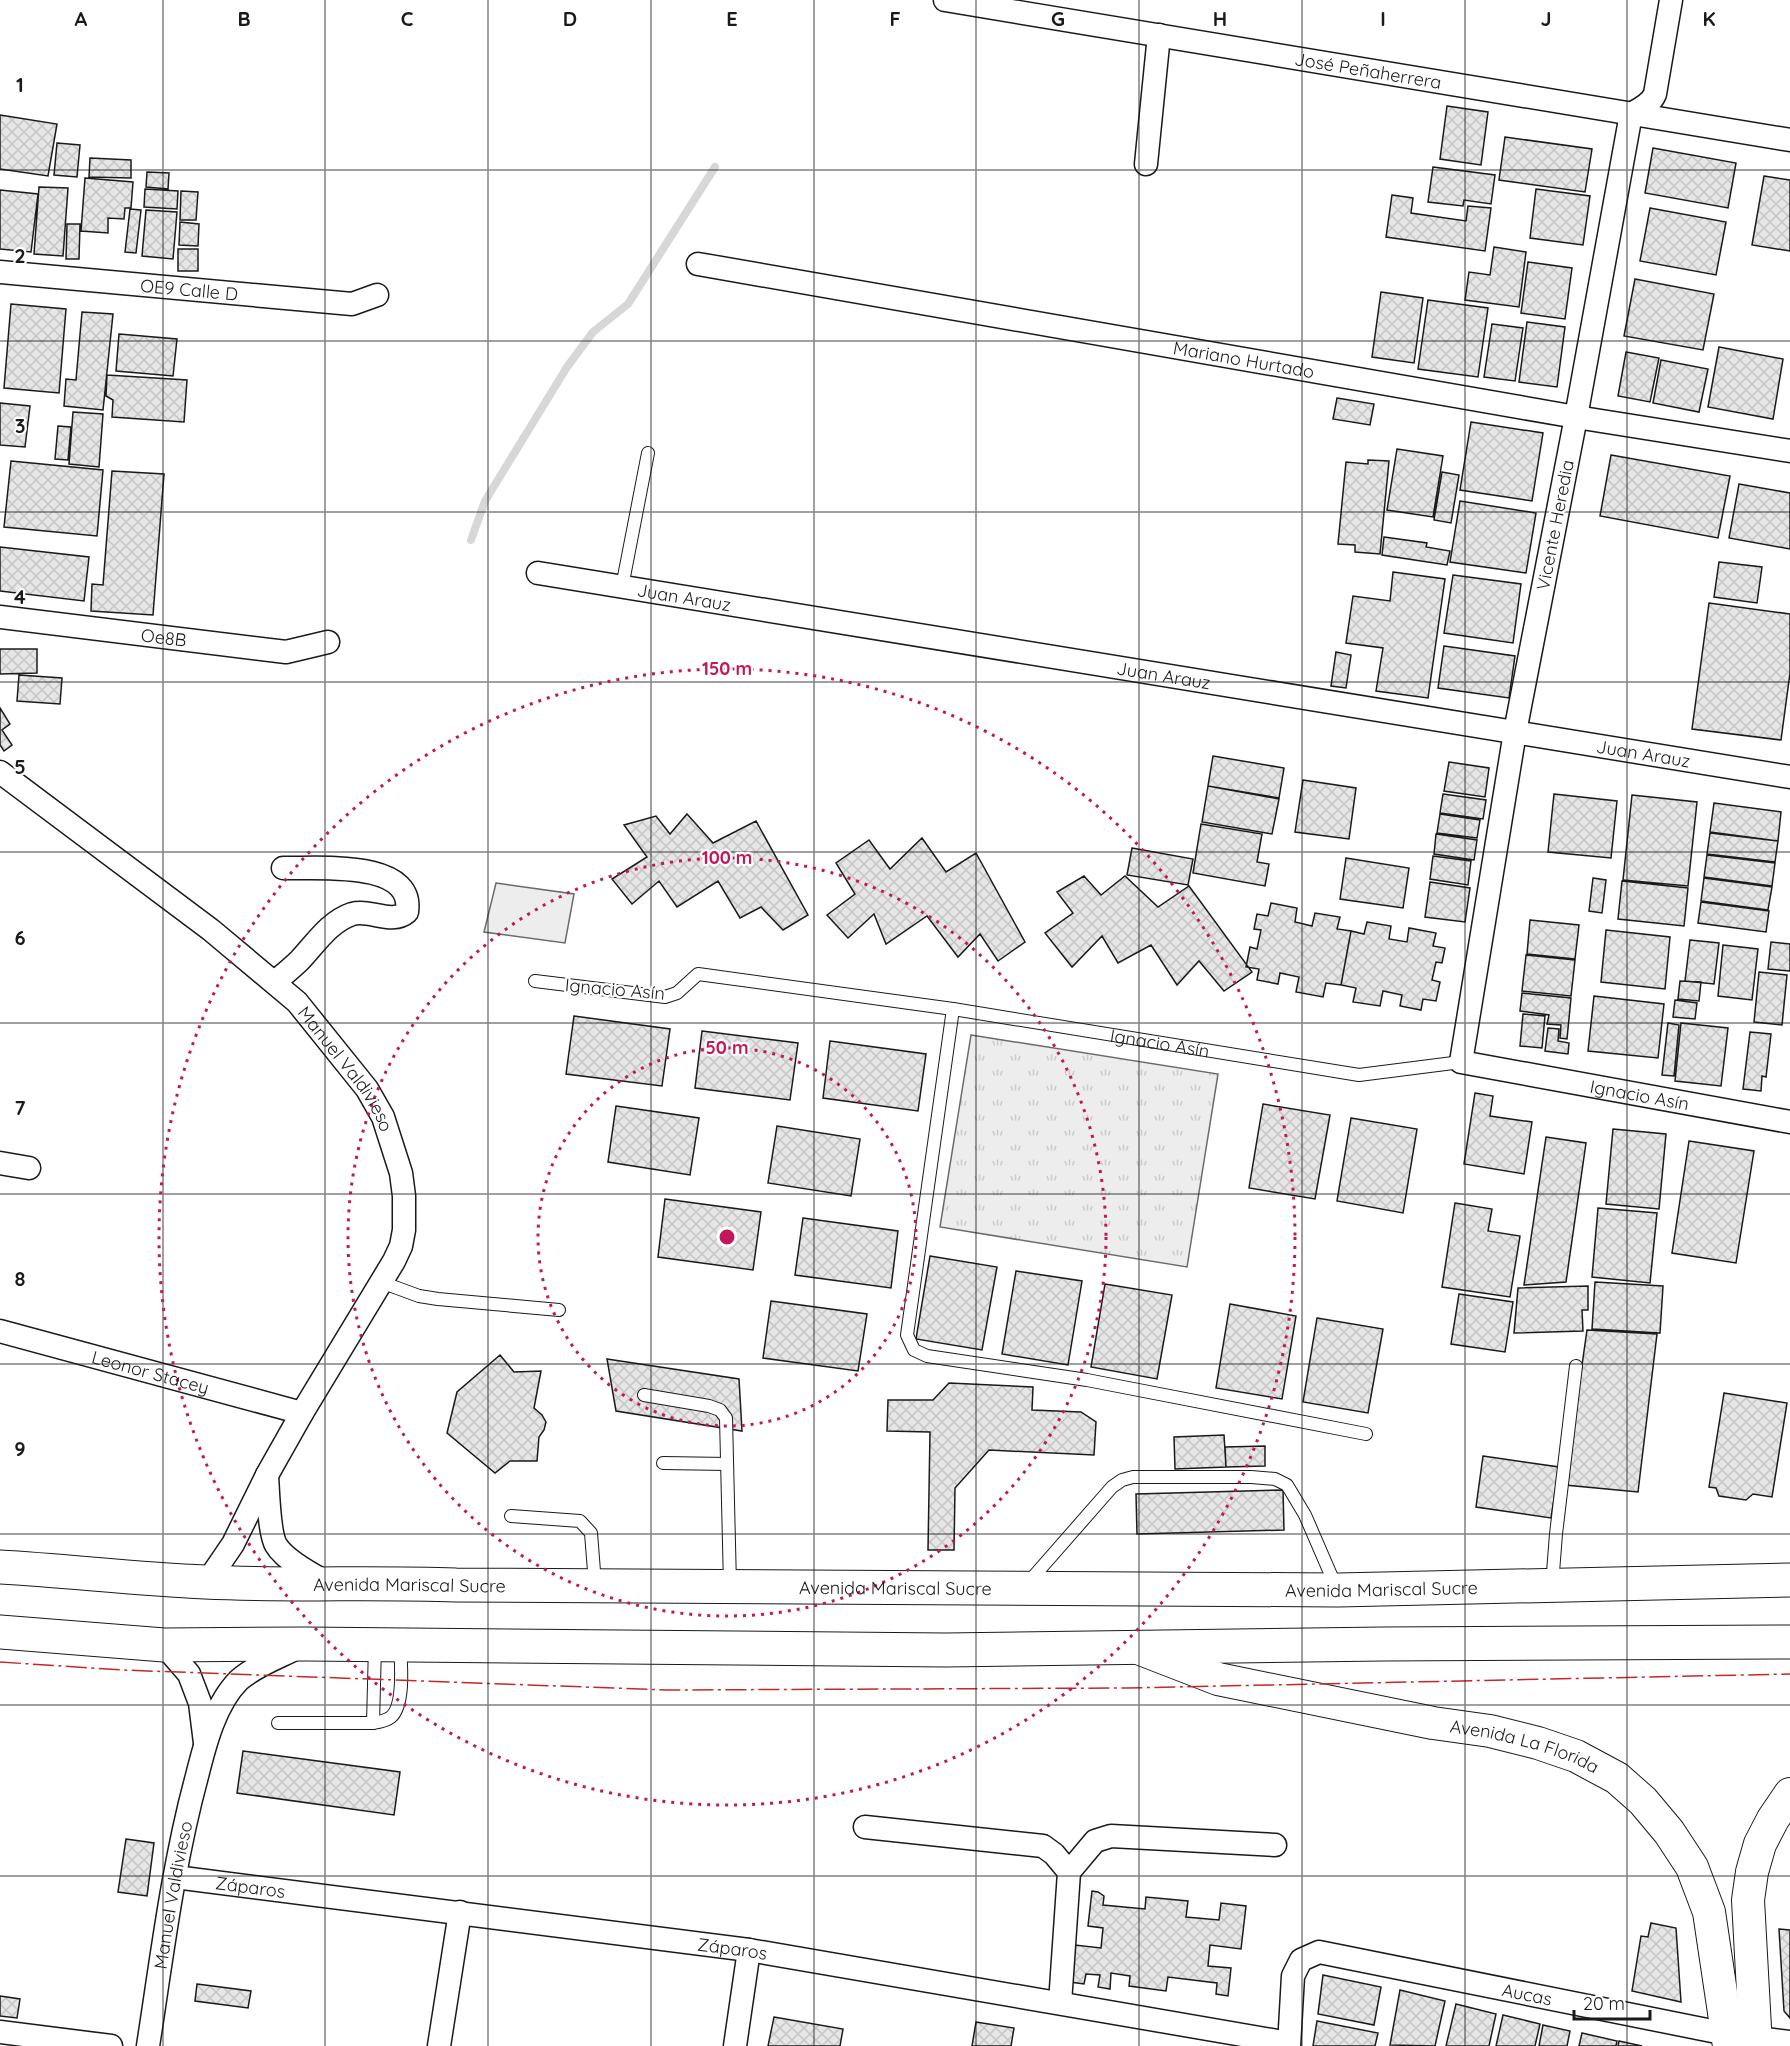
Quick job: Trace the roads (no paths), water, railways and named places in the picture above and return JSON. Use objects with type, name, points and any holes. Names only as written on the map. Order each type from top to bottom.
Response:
[{"type":"main road","name":"Avenida Mariscal Sucre","points":[[0,1568],[207,1582],[329,1585],[392,1583],[1338,1590],[1790,1580]]},
{"type":"main road","points":[[0,1632],[164,1645],[306,1644],[946,1650],[1383,1644],[1790,1642]]},
{"type":"main road","name":"Avenida La Florida","points":[[1138,1647],[1218,1679],[1433,1723],[1490,1731],[1538,1743],[1576,1756],[1617,1778],[1643,1801],[1669,1832],[1692,1867],[1709,1912],[1742,2041]]},
{"type":"main road","points":[[1742,2041],[1748,1900],[1752,1872],[1760,1844],[1790,1794]]},
{"type":"street","name":"José Peñaherrera","points":[[945,0],[1790,140]]},
{"type":"street","points":[[1631,114],[1642,109],[1655,94],[1671,0]]},
{"type":"street","points":[[1146,164],[1159,35]]},
{"type":"street","name":"Vicente Heredia","points":[[1461,1062],[1515,732],[1576,417],[1631,114]]},
{"type":"street","name":"Mariano Hurtado","points":[[698,264],[1576,417],[1790,451]]},
{"type":"street","name":"OE9 Calle D","points":[[0,272],[352,304],[377,296]]},
{"type":"street","name":"Juan Arauz","points":[[538,573],[1790,777]]},
{"type":"street","name":"Oe8B","points":[[0,617],[286,652],[327,642]]},
{"type":"street","name":"Manuel Valdivieso","points":[[0,772],[211,930],[297,1002],[367,1089],[383,1117],[401,1173],[405,1212],[401,1246],[267,1475],[233,1544],[207,1582]]},
{"type":"street","points":[[275,982],[297,963],[321,935],[340,918],[356,913],[395,918],[407,912],[408,903],[405,891],[393,880],[375,873],[350,869],[283,868]]},
{"type":"street","name":"Ignacio Asín","points":[[1461,1062],[1790,1122]]},
{"type":"street","points":[[0,1163],[29,1168]]},
{"type":"street","name":"Leonor Stacey","points":[[0,1331],[302,1413]]},
{"type":"street","points":[[267,1475],[271,1521],[277,1546],[298,1566],[329,1585]]},
{"type":"street","name":"Manuel Valdivieso","points":[[148,2046],[175,1876],[192,1793],[205,1746],[221,1706],[239,1681],[262,1665],[306,1644]]},
{"type":"street","name":"Manuel Valdivieso","points":[[164,1645],[189,1674],[200,1703],[205,1746]]},
{"type":"street","points":[[865,1827],[1043,1846],[1054,1854],[1069,1872]]},
{"type":"street","points":[[1060,2003],[1069,1872],[1095,1841],[1110,1836],[1275,1845]]},
{"type":"street","name":"Záparos","points":[[175,1876],[749,1950],[1289,2044]]},
{"type":"street","points":[[439,2046],[460,1912]]},
{"type":"street","points":[[735,2046],[749,1950]]},
{"type":"street","name":"Aucas","points":[[1289,2044],[1293,1976],[1301,1960],[1319,1952],[1742,2041],[1790,2042]]},
{"type":"street","points":[[0,2032],[111,2046]]},
{"type":"lane","points":[[622,587],[648,453]]},
{"type":"lane","name":"Ignacio Asín","points":[[535,981],[666,996],[677,993],[698,974],[953,1009],[1359,1075],[1461,1062]]},
{"type":"lane","points":[[953,1009],[907,1335],[914,1350],[927,1356],[1087,1380],[1366,1434]]},
{"type":"lane","points":[[381,1282],[419,1296],[438,1299],[559,1310]]},
{"type":"lane","points":[[1552,1585],[1576,1366]]},
{"type":"lane","points":[[644,1395],[709,1406],[720,1410],[726,1418],[730,1587]]},
{"type":"lane","points":[[663,1463],[727,1464]]},
{"type":"lane","points":[[1023,1588],[1112,1487],[1122,1480],[1133,1477],[1251,1477],[1275,1479],[1287,1485],[1305,1515],[1338,1590]]},
{"type":"lane","points":[[511,1516],[580,1521],[591,1533],[595,1586]]},
{"type":"lane","points":[[373,1723],[387,1645]]},
{"type":"lane","points":[[278,1723],[373,1723],[392,1716],[398,1707],[400,1691],[387,1645]]},
{"type":"waterway","points":[[471,540],[485,501],[567,367],[593,332],[628,304],[715,167]]}]
